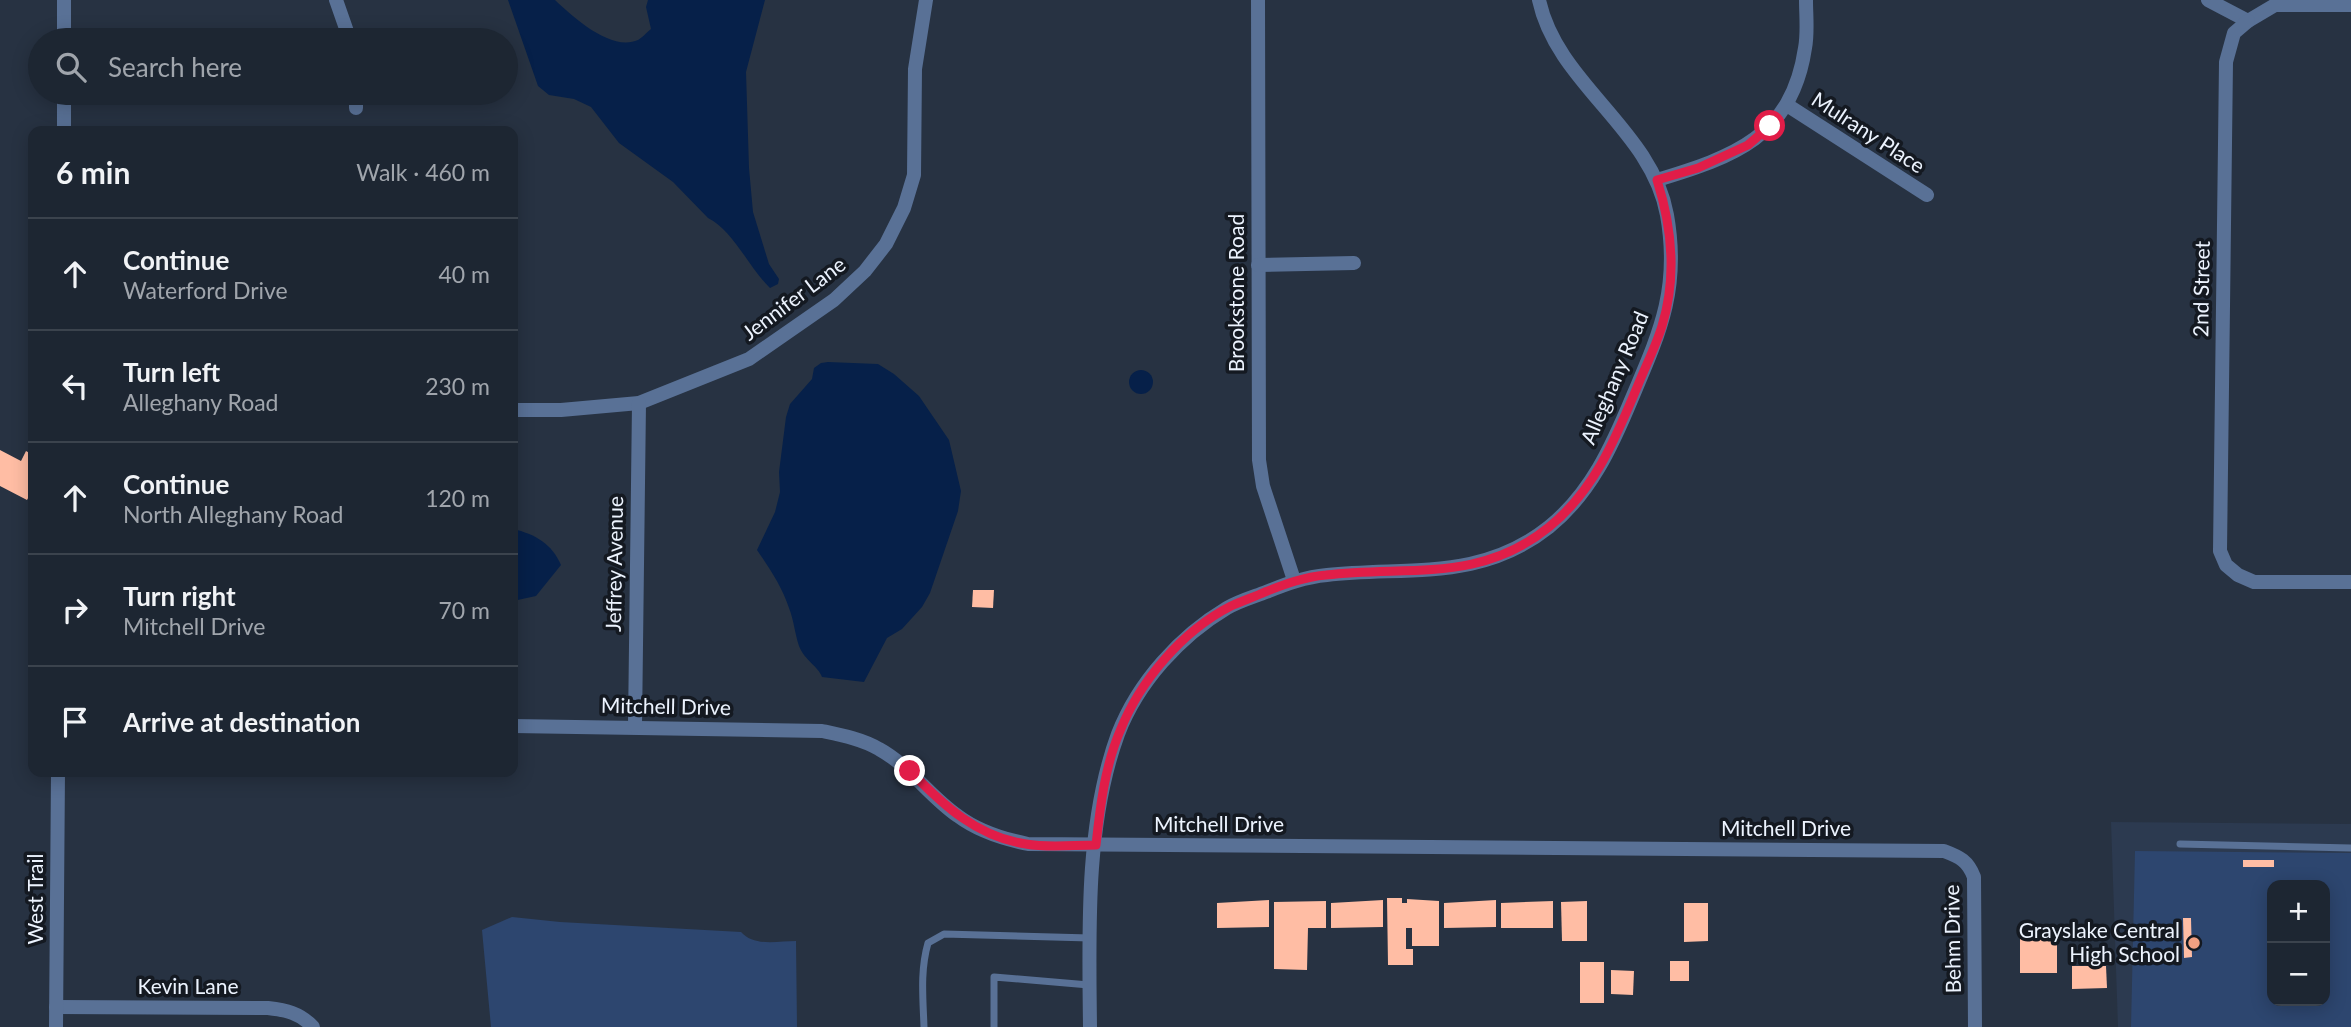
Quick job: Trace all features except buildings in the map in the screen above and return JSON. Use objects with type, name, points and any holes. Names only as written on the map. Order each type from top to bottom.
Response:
[{"type":"street","points":[[64,0],[64,28]]},
{"type":"street","points":[[336,0],[345,28]]},
{"type":"street","name":"Jennifer Lane","points":[[518,410],[561,410],[639,403],[749,359],[834,300],[865,271],[886,244],[904,208],[914,175],[915,69],[926,0]]},
{"type":"street","name":"Brookstone Road","points":[[1258,0],[1259,460],[1263,486],[1294,580]]},
{"type":"street","name":"Alleghany Road","points":[[1090,1027],[1091,874],[1110,761],[1119,732],[1134,702],[1177,647],[1230,607],[1294,580],[1325,575],[1443,570],[1476,564],[1515,548],[1549,527],[1579,497],[1597,472],[1616,436],[1662,327],[1668,302],[1672,266],[1667,213],[1657,180],[1641,154],[1556,45],[1542,15],[1539,0]]},
{"type":"street","points":[[1657,180],[1698,168],[1748,145],[1770,126],[1787,105],[1798,81],[1806,47],[1806,0]]},
{"type":"street","points":[[2208,0],[2248,21],[2275,5],[2351,5]]},
{"type":"street","name":"2nd Street","points":[[2248,21],[2234,33],[2226,62],[2220,551],[2226,565],[2238,575],[2254,582],[2351,582]]},
{"type":"street","points":[[64,105],[64,126]]},
{"type":"street","name":"Mulrany Place","points":[[1787,105],[1927,195]]},
{"type":"street","points":[[1258,265],[1354,263]]},
{"type":"street","name":"Jeffrey Avenue","points":[[635,726],[639,403]]},
{"type":"street","name":"Mitchell Drive","points":[[518,726],[822,731],[847,736],[878,748],[910,771],[958,817],[1000,839],[1028,845],[1944,851],[1959,857]]},
{"type":"street","name":"West Trail","points":[[57,1027],[58,777]]},
{"type":"street","name":"Behm Drive","points":[[1959,857],[1969,864],[1974,877],[1975,1027]]},
{"type":"street","name":"Kevin Lane","points":[[56,1007],[268,1008],[293,1013],[313,1027]]},
{"type":"lane","points":[[2180,844],[2351,848]]},
{"type":"lane","points":[[924,1027],[924,956],[928,943],[936,938],[944,934],[986,933],[1090,938]]},
{"type":"lane","points":[[995,1027],[994,977],[1089,985]]},
{"type":"shaded area","points":[[508,0],[555,0],[593,31],[616,41],[627,42],[638,40],[651,29],[646,7],[648,0],[765,0],[746,72],[749,168],[753,212],[769,264],[779,279],[778,284],[770,288],[725,231],[708,218],[673,182],[619,143],[591,107],[574,99],[549,95],[538,86]]},
{"type":"shaded area","points":[[828,362],[878,364],[919,396],[949,440],[961,491],[958,511],[930,593],[922,607],[902,629],[887,638],[864,682],[822,677],[799,646],[783,593],[757,550],[775,512],[780,492],[779,472],[790,404],[812,379],[814,368]]},
{"type":"shaded area","points":[[1141,370],[1149,374],[1153,382],[1149,390],[1141,394],[1133,390],[1129,382],[1133,374]]},
{"type":"shaded area","points":[[518,531],[542,541],[553,551],[561,565],[536,596],[518,600]]},
{"type":"shaded area","name":"Grayslake Central High School","points":[[2111,822],[2351,824],[2351,1027],[2118,1027]]},
{"type":"shaded area","name":"Grayslake Central High School","points":[[2135,851],[2351,853],[2351,1027],[2131,1027]]},
{"type":"shaded area","points":[[512,917],[741,932],[746,937],[759,941],[796,941],[797,1027],[491,1027],[482,930]]},
{"type":"place","name":"Grayslake Central High School","points":[[2194,943]]},
{"type":"route","points":[[910,771],[958,817],[1000,839],[1028,845],[1096,845],[1110,761],[1119,732],[1134,702],[1151,677],[1177,647],[1203,625],[1230,607],[1294,580],[1325,575],[1443,570],[1476,564],[1515,548],[1549,527],[1579,497],[1597,472],[1616,436],[1662,327],[1672,266],[1667,213],[1657,180],[1698,168],[1748,145],[1770,126]]}]
